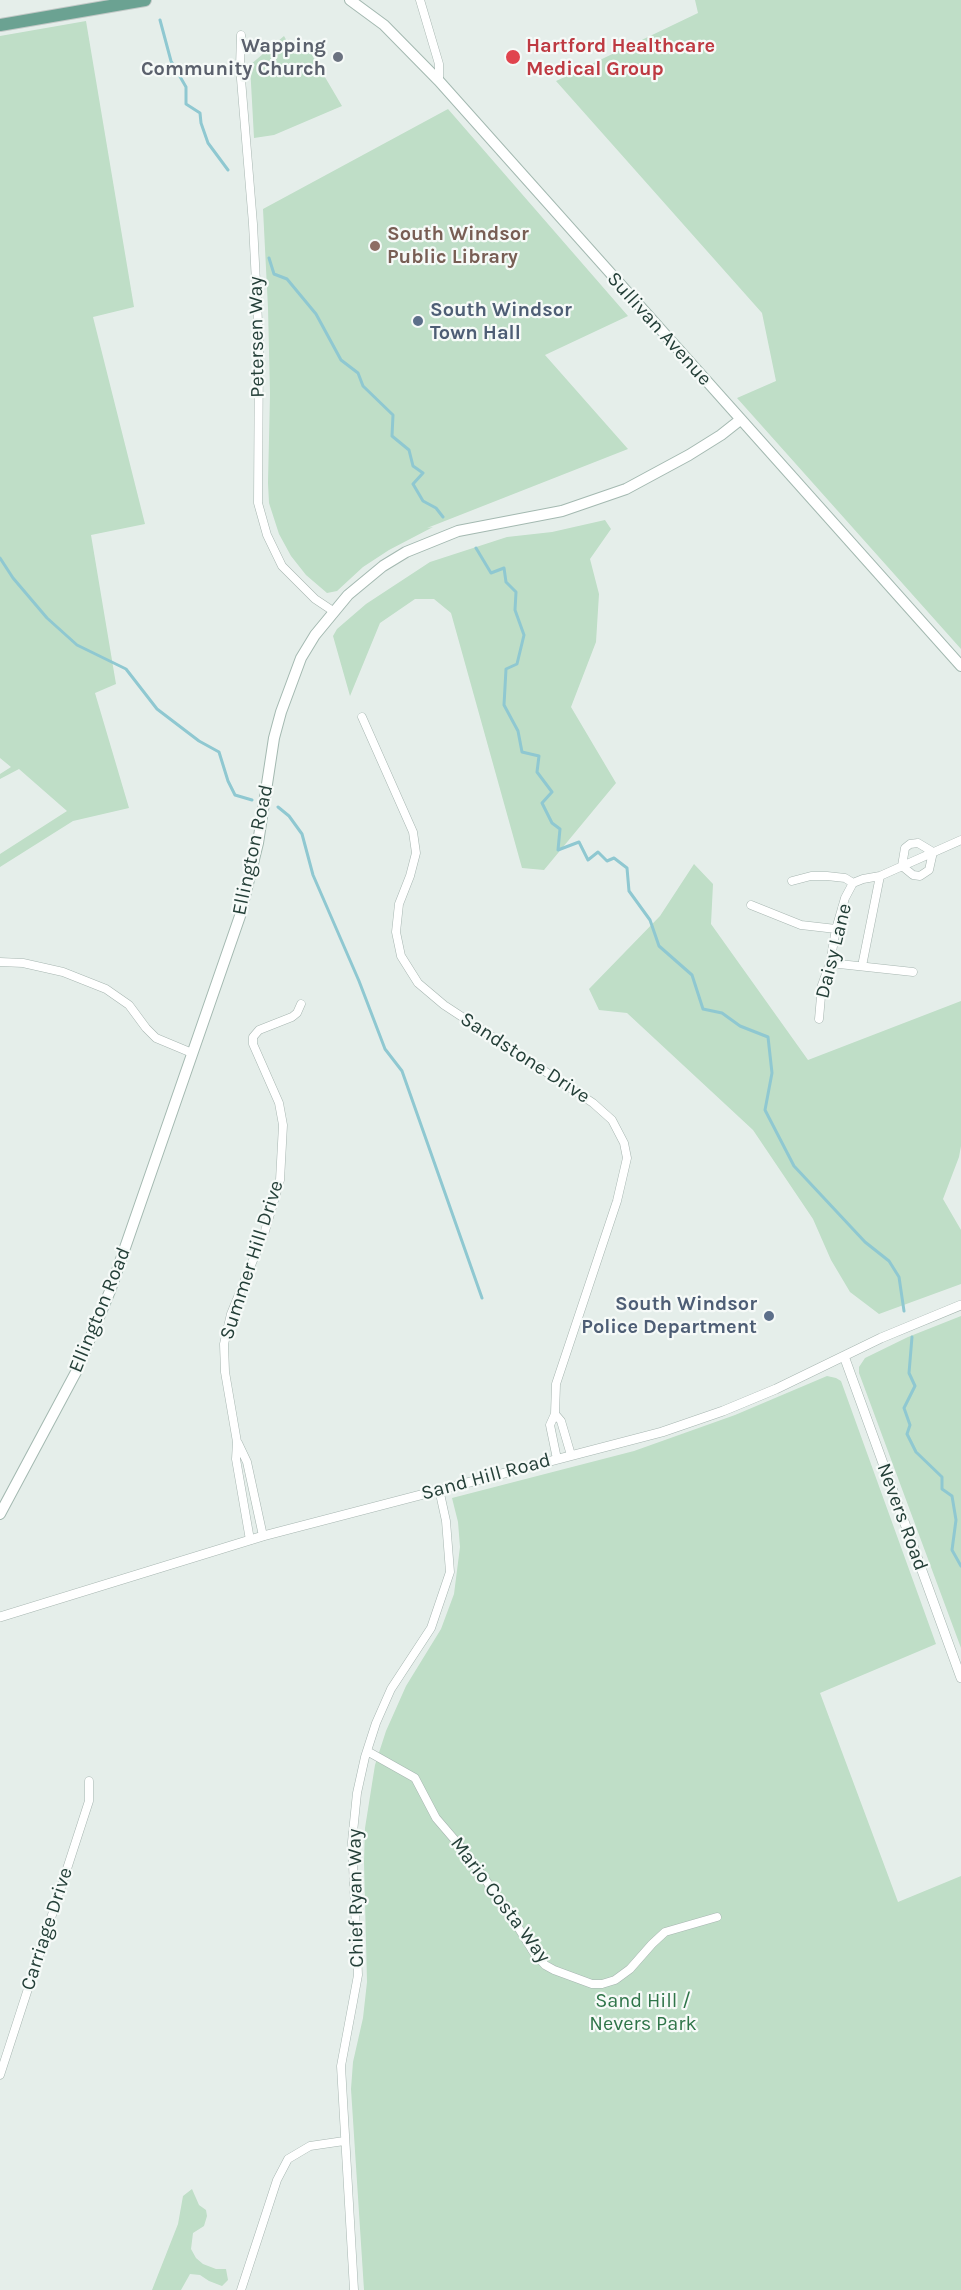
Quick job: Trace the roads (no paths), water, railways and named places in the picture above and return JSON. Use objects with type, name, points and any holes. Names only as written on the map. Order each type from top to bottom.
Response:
[{"type":"main road","points":[[0,25],[145,0]]},
{"type":"main road","name":"Sullivan Avenue","points":[[350,0],[384,25],[439,81],[961,666]]},
{"type":"main road","name":"Ellington Road","points":[[0,1514],[71,1382],[93,1335],[250,881],[263,816],[274,738],[286,693],[301,658],[333,611],[363,581],[414,548],[458,531],[562,511],[626,489],[689,455],[740,420]]},
{"type":"street","points":[[420,0],[439,64],[439,81]]},
{"type":"street","name":"Petersen Way","points":[[241,35],[240,68],[254,224],[259,342],[258,503],[267,535],[282,566],[315,599],[333,611]]},
{"type":"street","name":"Sandstone Drive","points":[[362,717],[413,832],[416,853],[399,904],[396,932],[401,956],[418,983],[444,1005],[593,1103],[612,1120],[624,1143],[626,1167],[617,1201],[556,1384],[555,1414],[550,1425],[557,1459]]},
{"type":"street","points":[[792,881],[827,876],[845,878],[853,884],[863,879],[880,876],[961,840]]},
{"type":"street","points":[[902,866],[905,848],[910,844],[918,843],[933,852]]},
{"type":"street","points":[[902,866],[913,875],[924,875],[929,870],[933,852]]},
{"type":"street","points":[[862,966],[880,876]]},
{"type":"street","name":"Daisy Lane","points":[[819,1019],[822,985],[830,963],[836,929],[845,898],[853,884]]},
{"type":"street","points":[[751,905],[801,925],[836,929]]},
{"type":"street","points":[[0,963],[23,963],[63,972],[106,989],[129,1005],[156,1038],[192,1053]]},
{"type":"street","points":[[830,963],[913,972]]},
{"type":"street","name":"Summer Hill Drive","points":[[250,1540],[236,1459],[237,1442],[225,1372],[224,1344],[231,1314],[267,1222],[280,1180],[283,1125],[279,1103],[253,1044],[253,1037],[259,1030],[292,1017],[297,1013],[301,1004]]},
{"type":"street","name":"Sand Hill Road","points":[[0,1617],[263,1536],[662,1432],[723,1411],[880,1338],[961,1305]]},
{"type":"street","name":"Nevers Road","points":[[844,1356],[961,1678]]},
{"type":"street","name":"Sandstone Drive","points":[[555,1414],[561,1421],[571,1455]]},
{"type":"street","name":"Summer Hill Drive","points":[[237,1442],[247,1462],[263,1536]]},
{"type":"street","name":"Chief Ryan Way","points":[[354,2290],[341,2066],[358,1975],[352,1842],[357,1793],[376,1723],[391,1689],[431,1628],[450,1572],[446,1521],[438,1489]]},
{"type":"street","name":"Mario Costa Way","points":[[367,1751],[415,1778],[436,1818],[466,1853],[508,1911],[534,1953],[545,1965],[554,1970],[592,1984],[615,1980],[630,1970],[665,1932],[717,1917]]},
{"type":"street","name":"Carriage Drive","points":[[0,2075],[88,1801],[88,1781]]},
{"type":"street","points":[[241,2290],[277,2180],[288,2159],[310,2146],[344,2141]]},
{"type":"waterway","points":[[160,20],[171,61],[186,87],[186,104],[200,113],[208,143],[228,170]]},
{"type":"waterway","points":[[269,258],[274,274],[287,279],[316,314],[341,360],[358,373],[363,386],[393,415],[392,436],[409,450],[413,466],[423,473],[413,484],[423,501],[436,508],[443,517]]},
{"type":"waterway","points":[[476,548],[491,573],[504,568],[506,582],[516,592],[515,610],[524,635],[517,664],[506,669],[504,705],[518,731],[522,752],[539,756],[537,772],[552,792],[542,803],[552,823],[560,829],[558,850],[579,842],[588,860],[598,852],[607,861],[614,858],[627,868],[629,891],[650,920],[659,946],[692,975],[703,1009],[722,1013],[740,1026],[768,1037],[772,1073],[765,1110],[794,1166],[865,1242],[889,1261],[899,1277],[904,1311]]},
{"type":"waterway","points":[[0,558],[13,578],[47,618],[77,645],[126,669],[157,709],[199,741],[219,752],[235,795],[252,800]]},
{"type":"waterway","points":[[278,807],[289,816],[302,834],[313,875],[359,981],[385,1049],[402,1071],[482,1298]]},
{"type":"waterway","points":[[912,1337],[909,1373],[915,1386],[904,1408],[910,1425],[907,1434],[916,1452],[942,1477],[942,1489],[952,1496],[956,1520],[952,1550],[961,1566]]},
{"type":"place","name":"Wapping Community Church","points":[[338,57]]},
{"type":"place","name":"Hartford Healthcare Medical Group","points":[[513,57]]},
{"type":"place","name":"South Windsor Public Library","points":[[375,246]]},
{"type":"place","name":"South Windsor Town Hall","points":[[418,321]]},
{"type":"place","name":"South Windsor Police Department","points":[[769,1316]]},
{"type":"park label","name":"Sand Hill / Nevers Park","points":[[643,2012]]}]
